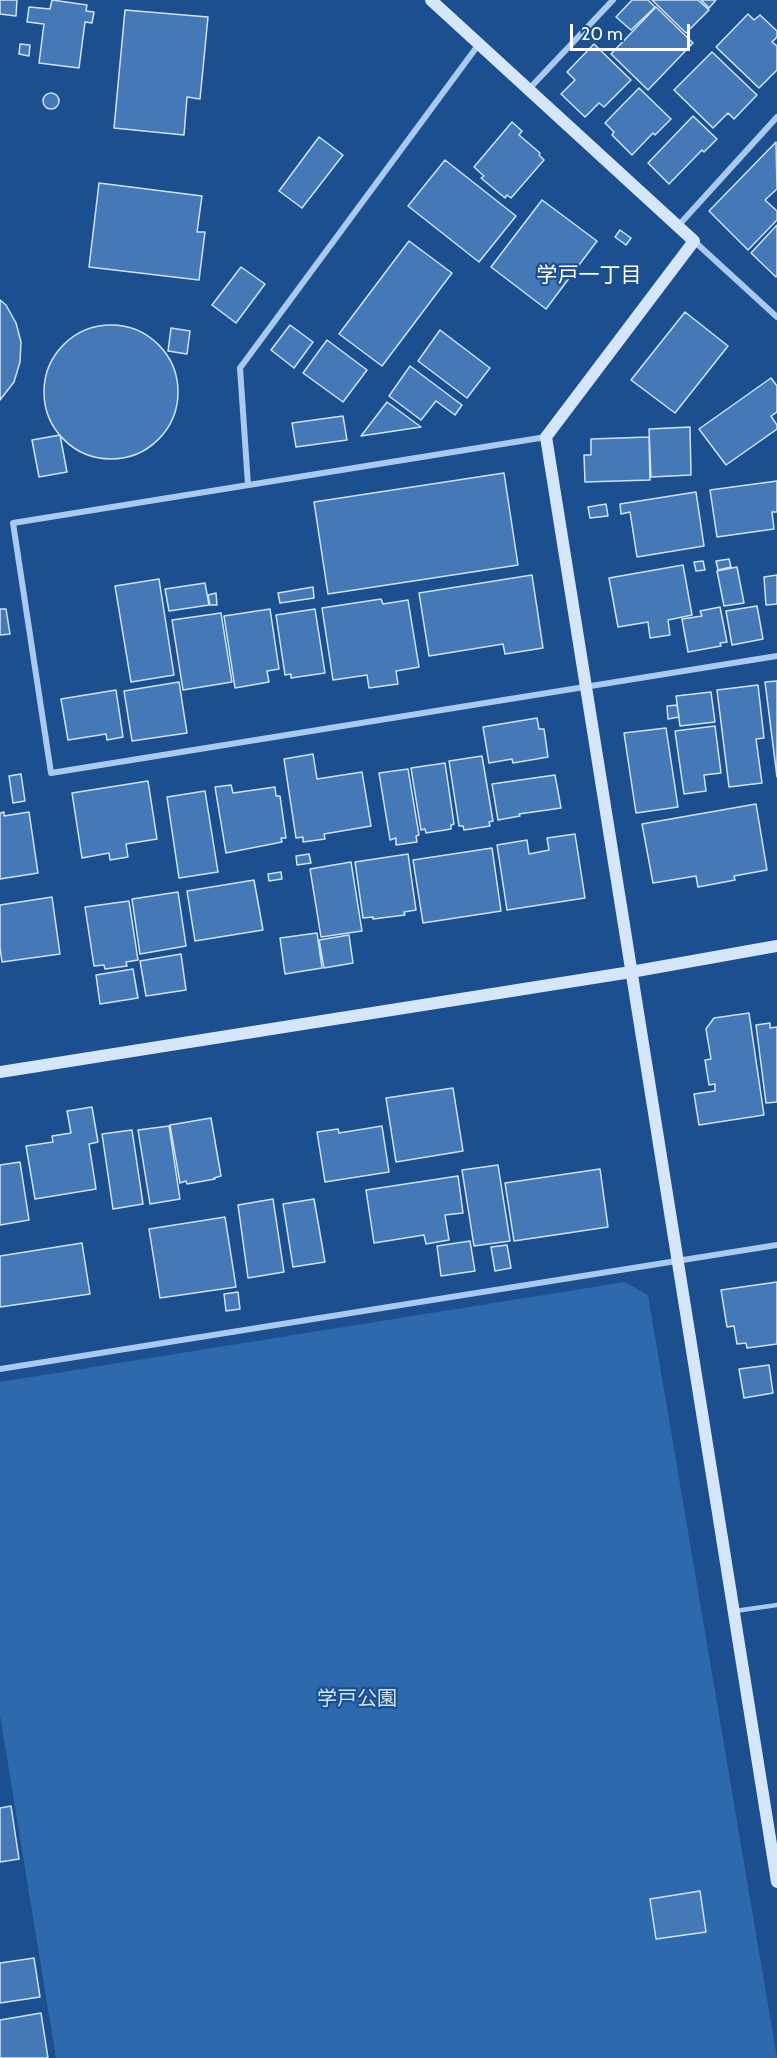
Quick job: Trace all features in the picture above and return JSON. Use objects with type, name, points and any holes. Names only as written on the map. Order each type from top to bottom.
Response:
[{"type":"street","points":[[431,0],[777,317]]},
{"type":"street","points":[[529,90],[613,0]]},
{"type":"street","points":[[248,485],[240,368],[478,44]]},
{"type":"street","points":[[678,226],[777,117]]},
{"type":"street","points":[[694,241],[546,437],[13,523],[51,773],[777,656]]},
{"type":"street","points":[[546,437],[777,1882]]},
{"type":"street","points":[[0,1072],[631,972],[777,946]]},
{"type":"street","points":[[0,1369],[777,1245]]},
{"type":"lane","points":[[734,1611],[777,1605]]},
{"type":"green space","name":"学戸公園","points":[[625,1282],[648,1295],[777,2058],[56,2058],[0,1715],[0,1382]]},
{"type":"building","points":[[0,0],[17,0],[16,16],[0,14]]},
{"type":"building","points":[[52,0],[87,5],[86,11],[94,12],[92,23],[85,22],[79,68],[39,63],[44,24],[27,22],[29,7],[50,9]]},
{"type":"building","points":[[632,0],[648,0],[655,7],[631,30],[616,17]]},
{"type":"building","points":[[652,0],[698,0],[709,10],[686,33]]},
{"type":"building","points":[[701,0],[716,0],[709,8]]},
{"type":"building","points":[[656,7],[693,43],[648,90],[611,54]]},
{"type":"building","points":[[125,10],[208,17],[200,99],[187,97],[184,135],[114,128]]},
{"type":"building","points":[[748,14],[754,20],[760,15],[777,31],[777,37],[772,42],[777,46],[777,70],[759,88],[716,47]]},
{"type":"building","points":[[20,44],[30,45],[29,56],[19,54]]},
{"type":"building","points":[[594,44],[631,80],[604,107],[599,103],[585,117],[561,94],[575,80],[567,72]]},
{"type":"building","points":[[712,52],[757,95],[734,119],[728,113],[713,128],[674,90]]},
{"type":"building","points":[[639,88],[671,119],[655,135],[653,133],[632,155],[612,135],[614,132],[605,123]]},
{"type":"building","points":[[51,93],[57,95],[59,101],[57,107],[51,109],[45,107],[43,101],[45,95]]},
{"type":"building","points":[[693,116],[717,139],[704,152],[702,150],[669,184],[648,163]]},
{"type":"building","points":[[512,122],[522,131],[519,135],[540,153],[539,155],[544,160],[511,198],[507,195],[505,198],[481,178],[484,176],[474,167]]},
{"type":"building","points":[[319,137],[343,155],[302,208],[279,191]]},
{"type":"building","points":[[776,142],[777,189],[765,200],[777,211],[777,220],[748,250],[709,211]]},
{"type":"building","points":[[445,160],[516,216],[479,262],[408,206]]},
{"type":"building","points":[[99,183],[202,196],[197,232],[205,232],[199,280],[89,267]]},
{"type":"building","points":[[542,200],[597,241],[546,309],[491,267]]},
{"type":"building","points":[[777,225],[777,276],[776,277],[751,253]]},
{"type":"building","points":[[620,230],[631,238],[626,245],[615,237]]},
{"type":"building","points":[[409,241],[452,273],[382,366],[339,334]]},
{"type":"building","points":[[241,267],[265,284],[236,323],[212,305]]},
{"type":"building","points":[[0,300],[6,305],[16,323],[21,342],[20,362],[14,382],[0,400]]},
{"type":"building","points":[[685,312],[728,346],[675,413],[631,380]]},
{"type":"building","points":[[111,325],[137,330],[158,345],[173,366],[178,392],[173,418],[158,439],[137,454],[111,459],[85,454],[64,439],[49,418],[44,392],[49,366],[64,345],[85,330]]},
{"type":"building","points":[[290,325],[313,342],[294,368],[271,350]]},
{"type":"building","points":[[171,328],[190,331],[187,354],[168,351]]},
{"type":"building","points":[[440,330],[490,368],[467,398],[418,361]]},
{"type":"building","points":[[327,340],[367,370],[343,402],[303,373]]},
{"type":"building","points":[[410,366],[462,405],[455,415],[436,401],[421,420],[389,396]]},
{"type":"building","points":[[771,378],[777,386],[777,412],[771,416],[777,429],[726,465],[699,429]]},
{"type":"building","points":[[387,402],[421,427],[361,436]]},
{"type":"building","points":[[343,416],[347,440],[296,447],[292,423]]},
{"type":"building","points":[[690,427],[691,475],[651,477],[649,429]]},
{"type":"building","points":[[60,435],[67,472],[39,477],[32,440]]},
{"type":"building","points":[[649,437],[650,480],[585,482],[584,455],[591,455],[591,439]]},
{"type":"building","points":[[504,473],[518,565],[328,594],[314,502]]},
{"type":"building","points":[[777,481],[777,512],[772,512],[774,529],[717,537],[710,490]]},
{"type":"building","points":[[696,492],[704,546],[637,557],[630,512],[621,514],[620,504]]},
{"type":"building","points":[[606,504],[608,516],[590,518],[588,507]]},
{"type":"building","points":[[729,559],[731,567],[718,570],[716,561]]},
{"type":"building","points":[[703,561],[705,570],[696,571],[694,562]]},
{"type":"building","points":[[683,565],[692,615],[668,620],[670,635],[650,638],[648,622],[618,627],[609,578]]},
{"type":"building","points":[[737,567],[744,603],[724,606],[717,571]]},
{"type":"building","points":[[532,575],[543,648],[505,654],[503,644],[429,656],[419,593]]},
{"type":"building","points":[[777,575],[777,604],[766,605],[764,577]]},
{"type":"building","points":[[159,579],[174,675],[131,682],[115,586]]},
{"type":"building","points":[[205,583],[209,605],[169,611],[165,589]]},
{"type":"building","points":[[313,587],[314,598],[280,603],[278,593]]},
{"type":"building","points":[[216,593],[217,605],[210,605],[208,595]]},
{"type":"building","points":[[381,599],[383,604],[408,600],[419,667],[396,671],[398,684],[369,688],[367,675],[333,680],[322,608]]},
{"type":"building","points":[[757,606],[763,639],[732,645],[726,611]]},
{"type":"building","points":[[720,607],[727,642],[720,643],[721,646],[688,652],[682,619],[702,616],[700,611]]},
{"type":"building","points":[[0,609],[6,609],[10,634],[0,635]]},
{"type":"building","points":[[270,609],[279,669],[267,671],[269,682],[235,688],[224,616]]},
{"type":"building","points":[[315,609],[325,673],[291,678],[291,674],[285,675],[276,615]]},
{"type":"building","points":[[221,613],[232,682],[183,690],[172,620]]},
{"type":"building","points":[[777,681],[777,777],[765,682]]},
{"type":"building","points":[[179,682],[187,733],[132,741],[124,691]]},
{"type":"building","points":[[758,685],[764,738],[756,739],[762,783],[729,787],[717,690]]},
{"type":"building","points":[[116,690],[123,737],[107,740],[106,734],[68,740],[61,699]]},
{"type":"building","points":[[711,692],[715,722],[680,726],[676,696]]},
{"type":"building","points":[[677,705],[679,717],[668,719],[667,706]]},
{"type":"building","points":[[537,718],[539,729],[544,729],[548,757],[513,763],[512,759],[489,763],[483,727]]},
{"type":"building","points":[[715,726],[721,773],[704,775],[706,791],[684,794],[675,731]]},
{"type":"building","points":[[666,728],[678,807],[636,813],[624,733]]},
{"type":"building","points":[[313,754],[317,779],[362,772],[371,826],[324,834],[325,839],[303,842],[303,837],[296,838],[284,759]]},
{"type":"building","points":[[482,756],[493,821],[489,822],[490,826],[464,830],[463,826],[459,826],[449,761]]},
{"type":"building","points":[[445,763],[454,824],[451,825],[451,829],[426,833],[425,829],[421,830],[411,768]]},
{"type":"building","points":[[408,769],[419,835],[416,836],[417,842],[396,845],[396,838],[390,840],[379,773]]},
{"type":"building","points":[[21,774],[25,801],[13,803],[9,776]]},
{"type":"building","points":[[555,775],[561,808],[519,814],[520,816],[498,820],[492,784]]},
{"type":"building","points":[[148,781],[157,839],[126,844],[128,857],[110,860],[109,853],[82,858],[72,793]]},
{"type":"building","points":[[231,785],[233,793],[275,787],[276,796],[280,796],[286,838],[281,838],[282,842],[226,853],[215,787]]},
{"type":"building","points":[[205,791],[218,872],[179,878],[167,797]]},
{"type":"building","points":[[756,804],[767,870],[734,876],[735,880],[698,887],[696,876],[653,883],[642,824]]},
{"type":"building","points":[[4,812],[4,816],[29,812],[38,873],[0,879],[0,813]]},
{"type":"building","points":[[575,834],[585,898],[507,910],[497,845],[527,840],[529,854],[549,850],[547,838]]},
{"type":"building","points":[[492,848],[501,911],[423,923],[413,860]]},
{"type":"building","points":[[309,854],[311,863],[297,865],[296,856]]},
{"type":"building","points":[[408,854],[416,910],[404,912],[405,915],[363,918],[355,862]]},
{"type":"building","points":[[351,862],[362,931],[321,937],[310,869]]},
{"type":"building","points":[[281,872],[282,879],[269,881],[268,874]]},
{"type":"building","points":[[254,880],[263,930],[195,941],[187,891]]},
{"type":"building","points":[[178,892],[186,946],[140,954],[132,899]]},
{"type":"building","points":[[52,897],[60,954],[2,962],[0,905]]},
{"type":"building","points":[[129,901],[138,960],[126,962],[127,966],[105,969],[104,965],[94,966],[85,907]]},
{"type":"building","points":[[317,933],[322,968],[285,974],[280,938]]},
{"type":"building","points":[[349,935],[353,963],[324,968],[319,940]]},
{"type":"building","points":[[181,954],[186,990],[146,996],[140,961]]},
{"type":"building","points":[[133,969],[138,998],[100,1004],[96,975]]},
{"type":"building","points":[[749,1013],[764,1115],[699,1125],[694,1094],[715,1091],[715,1084],[709,1085],[705,1060],[711,1059],[706,1029],[714,1018]]},
{"type":"building","points":[[770,1023],[770,1028],[777,1027],[777,1102],[766,1103],[756,1025]]},
{"type":"building","points":[[453,1088],[463,1151],[396,1162],[386,1098]]},
{"type":"building","points":[[92,1107],[98,1142],[89,1144],[96,1189],[35,1199],[26,1146],[53,1142],[52,1136],[71,1133],[67,1111]]},
{"type":"building","points":[[211,1118],[221,1176],[187,1184],[186,1181],[180,1183],[170,1125]]},
{"type":"building","points":[[169,1126],[180,1199],[150,1204],[138,1130]]},
{"type":"building","points":[[382,1126],[389,1172],[325,1182],[317,1132],[338,1129],[339,1133]]},
{"type":"building","points":[[132,1130],[143,1204],[113,1209],[102,1134]]},
{"type":"building","points":[[20,1162],[29,1220],[0,1225],[0,1165]]},
{"type":"building","points":[[498,1165],[510,1241],[474,1246],[462,1170]]},
{"type":"building","points":[[600,1169],[608,1227],[514,1241],[505,1183]]},
{"type":"building","points":[[458,1176],[463,1213],[445,1215],[449,1240],[426,1244],[424,1235],[374,1243],[366,1190]]},
{"type":"building","points":[[273,1199],[284,1272],[248,1278],[238,1205]]},
{"type":"building","points":[[314,1199],[325,1262],[293,1267],[283,1204]]},
{"type":"building","points":[[225,1217],[236,1287],[160,1298],[149,1229]]},
{"type":"building","points":[[470,1241],[475,1271],[441,1276],[437,1246]]},
{"type":"building","points":[[82,1243],[90,1294],[0,1307],[0,1256]]},
{"type":"building","points":[[507,1245],[511,1268],[495,1271],[491,1247]]},
{"type":"building","points":[[777,1282],[777,1344],[747,1348],[746,1343],[737,1344],[734,1326],[727,1327],[721,1290]]},
{"type":"building","points":[[238,1292],[240,1309],[226,1311],[224,1294]]},
{"type":"building","points":[[769,1365],[773,1393],[744,1398],[739,1369]]},
{"type":"building","points":[[11,1806],[19,1859],[0,1862],[0,1808]]},
{"type":"building","points":[[700,1891],[706,1932],[656,1939],[650,1899]]},
{"type":"building","points":[[34,1958],[40,1997],[0,2003],[0,1963]]},
{"type":"building","points":[[41,2013],[48,2058],[0,2058],[0,2020]]},
{"type":"district","name":"学戸一丁目","points":[[589,276]]}]
